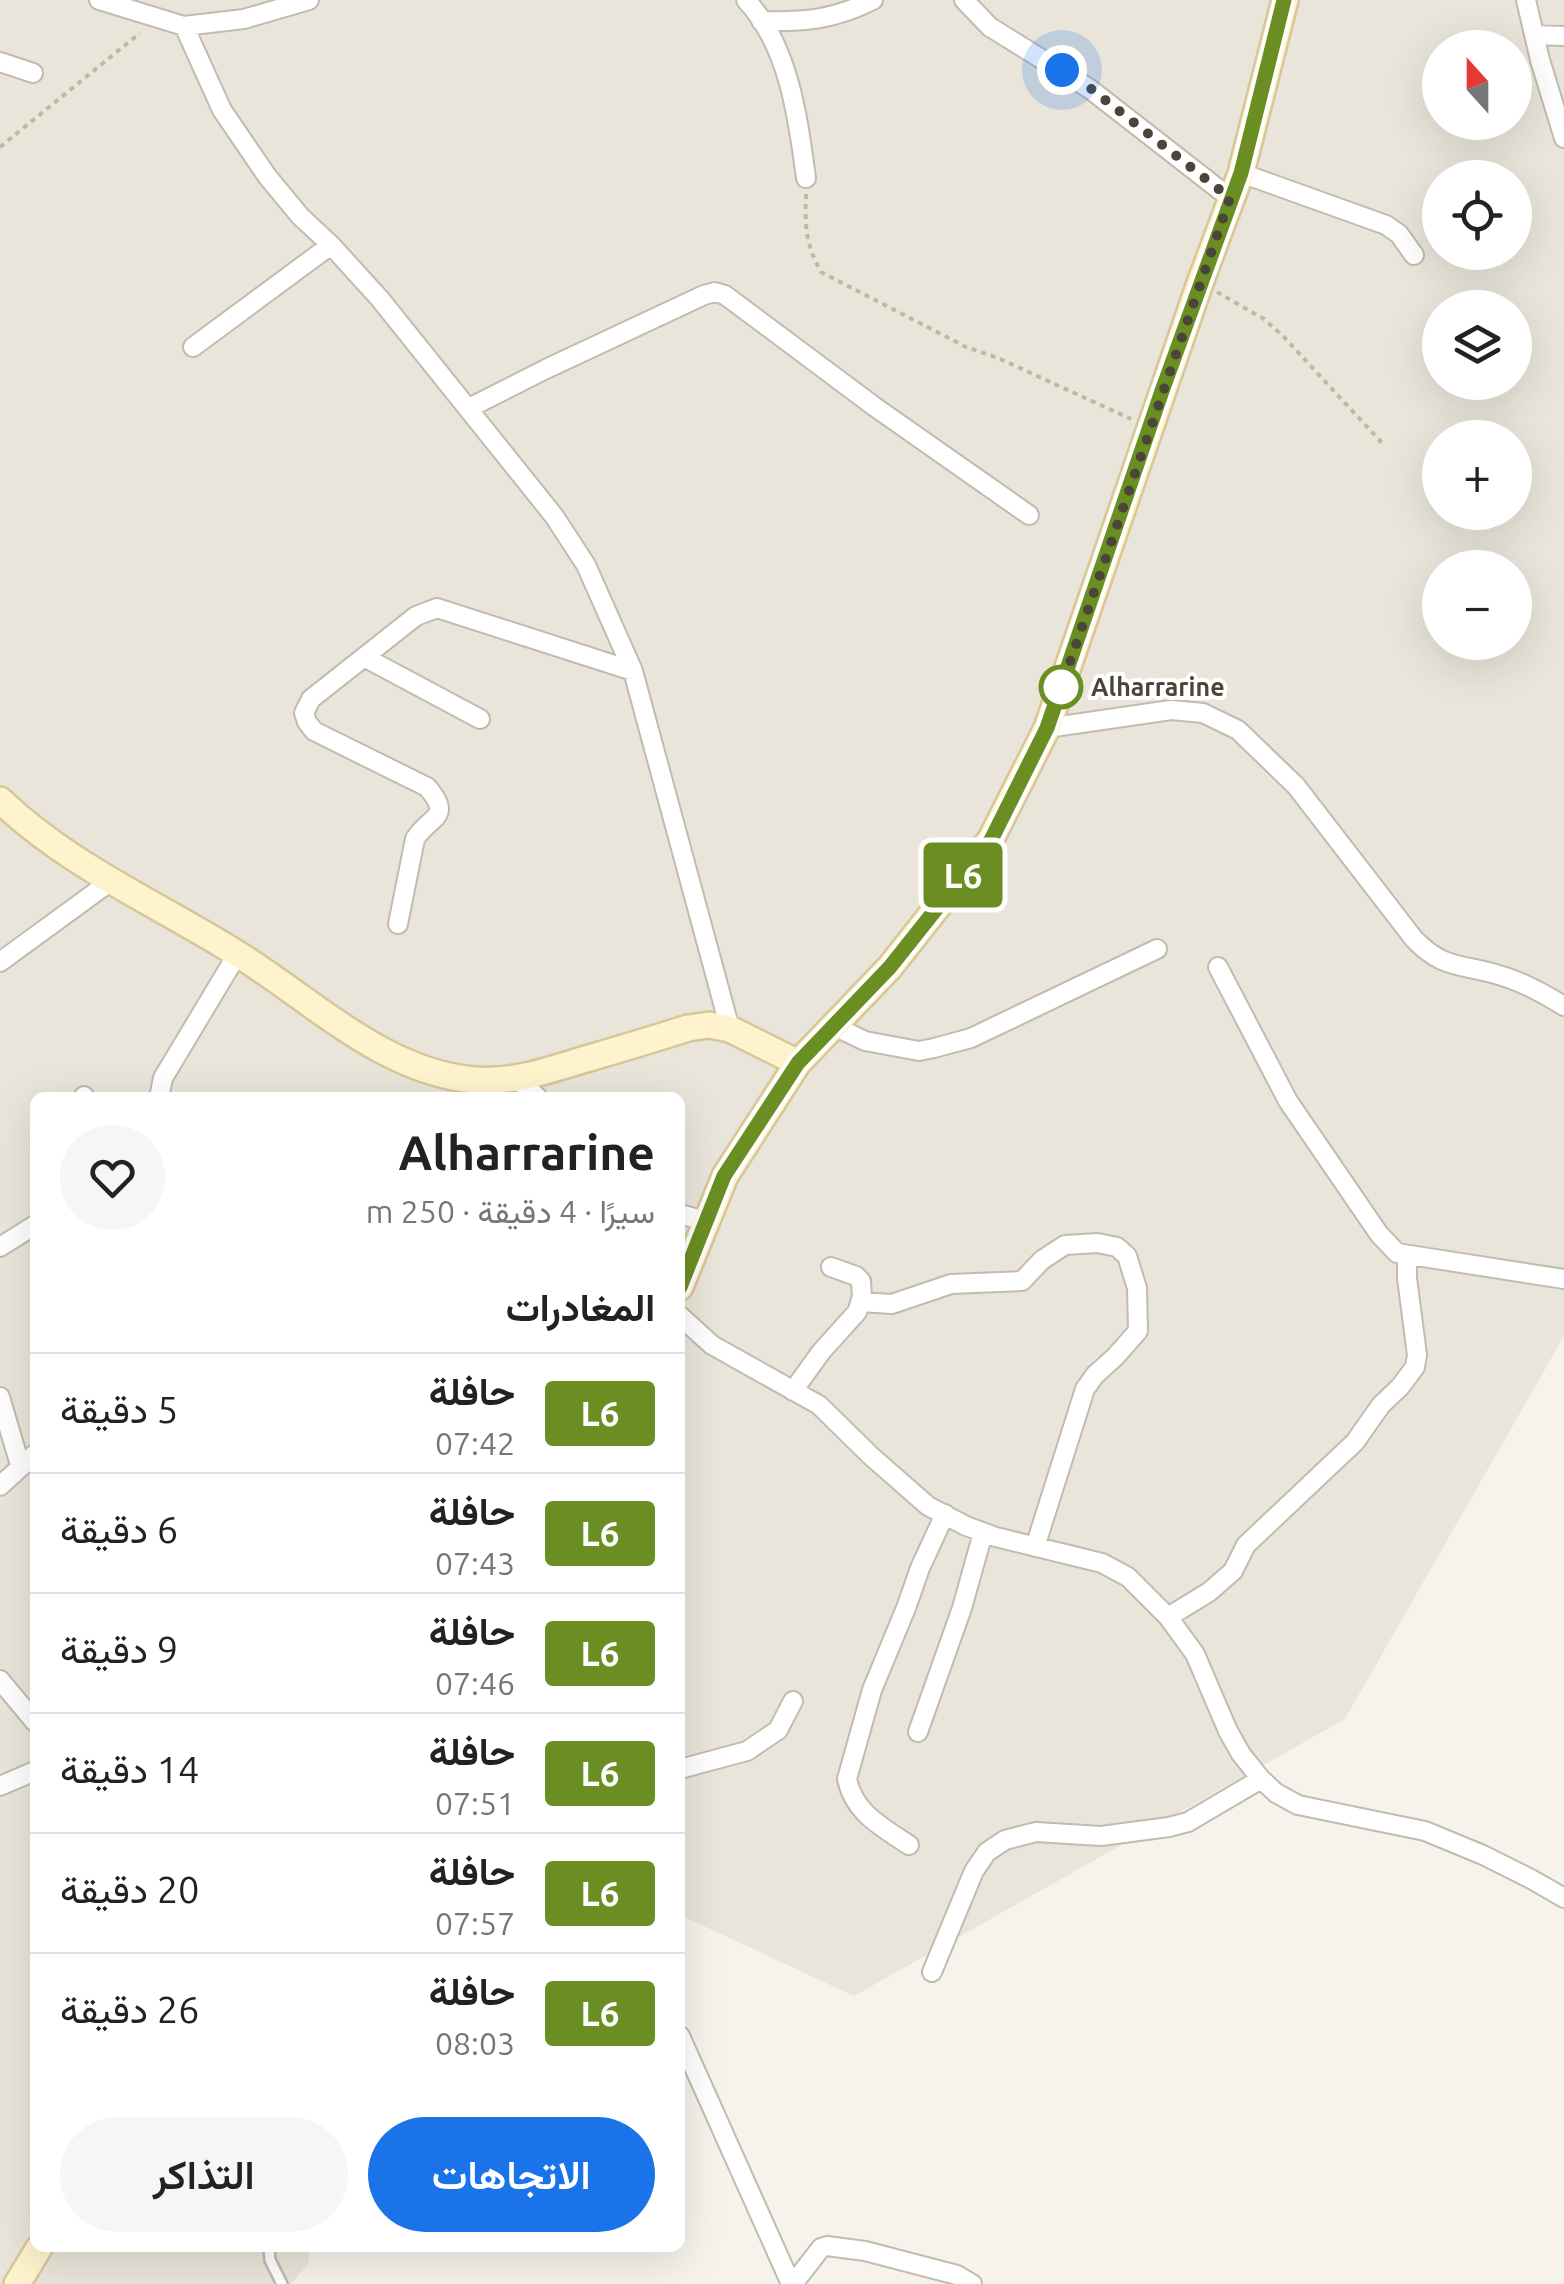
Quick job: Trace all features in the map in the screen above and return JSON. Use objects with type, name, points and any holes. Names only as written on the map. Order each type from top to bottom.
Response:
[{"type":"street","points":[[99,0],[184,26],[244,19],[309,0]]},
{"type":"street","points":[[746,0],[774,42],[785,73],[806,178]]},
{"type":"street","points":[[762,20],[805,22],[873,0]]},
{"type":"street","points":[[964,0],[990,27],[1090,88],[1230,198]]},
{"type":"street","points":[[685,1258],[692,1217],[724,1176],[798,1063],[890,967],[991,840],[1047,728],[1149,427],[1241,173],[1284,0]]},
{"type":"street","points":[[1526,0],[1534,35],[1557,95],[1564,138]]},
{"type":"street","points":[[184,26],[222,110],[267,176],[380,299],[554,516],[586,565],[632,672],[730,1028]]},
{"type":"street","points":[[1534,35],[1564,36]]},
{"type":"street","points":[[0,62],[33,73]]},
{"type":"street","points":[[1241,173],[1386,225],[1399,234],[1414,255]]},
{"type":"street","points":[[193,346],[331,245]]},
{"type":"street","points":[[469,408],[714,292],[725,295],[1029,515]]},
{"type":"street","points":[[398,924],[415,838],[436,819],[439,809],[435,796],[427,787],[314,731],[304,713],[311,699],[416,616],[438,608],[632,672]]},
{"type":"street","points":[[364,657],[480,719]]},
{"type":"street","points":[[1047,728],[1171,710],[1203,713],[1238,730],[1296,786],[1428,954],[1446,964],[1493,973],[1534,987],[1564,1006]]},
{"type":"street","points":[[0,800],[72,858],[238,954],[339,1024],[408,1065],[444,1076],[518,1080],[709,1025],[730,1028],[798,1063]]},
{"type":"street","points":[[0,962],[111,881]]},
{"type":"street","points":[[834,1026],[866,1040],[920,1051],[934,1048],[971,1038],[1156,949]]},
{"type":"street","points":[[160,1092],[164,1078],[238,954]]},
{"type":"street","points":[[1218,967],[1288,1100],[1397,1253],[1564,1279]]},
{"type":"street","points":[[518,1080],[531,1092]]},
{"type":"street","points":[[0,1247],[30,1228]]},
{"type":"street","points":[[860,1302],[892,1304],[951,1284],[1022,1282],[1042,1260],[1065,1245],[1098,1243],[1117,1247],[1127,1256],[1137,1288],[1138,1331],[1085,1389],[1034,1546]]},
{"type":"street","points":[[1168,1617],[1209,1592],[1233,1571],[1246,1545],[1354,1442],[1414,1367],[1417,1355],[1407,1255]]},
{"type":"street","points":[[794,1391],[821,1352],[858,1312],[861,1281],[830,1267]]},
{"type":"street","points":[[685,1321],[712,1345],[820,1405],[928,1506],[984,1533],[1102,1563],[1128,1576],[1168,1617],[1196,1654],[1241,1754],[1276,1793],[1298,1805],[1426,1831],[1564,1898]]},
{"type":"street","points":[[0,1397],[28,1460],[0,1486]]},
{"type":"street","points":[[909,1844],[862,1812],[850,1794],[847,1780],[872,1690],[945,1514]]},
{"type":"street","points":[[918,1732],[984,1533]]},
{"type":"street","points":[[0,1680],[30,1716]]},
{"type":"street","points":[[685,1768],[746,1750],[778,1730],[793,1701]]},
{"type":"street","points":[[0,1786],[30,1772]]},
{"type":"street","points":[[932,1972],[974,1870],[987,1852],[1004,1840],[1036,1832],[1101,1836],[1169,1828],[1188,1822],[1261,1779]]},
{"type":"street","points":[[685,2047],[792,2284],[820,2248],[828,2246],[865,2252],[959,2281]]},
{"type":"street","points":[[16,2284],[36,2252]]},
{"type":"lane","points":[[269,2252],[282,2284]]},
{"type":"path","points":[[0,147],[158,19]]},
{"type":"path","points":[[806,178],[805,234],[822,272],[966,347],[1149,427]]},
{"type":"path","points":[[1200,283],[1264,319],[1382,443]]},
{"type":"shaded area","points":[[0,0],[1564,0],[1564,1336],[1345,1719],[854,1996],[685,1917],[685,1092],[30,1092],[30,2252],[310,2252],[308,2264],[291,2284],[0,2284]]},
{"type":"bus line","name":"L6","points":[[685,1274],[724,1176],[798,1063],[890,967],[991,840],[1025,776],[1047,728],[1241,173],[1284,0]]},
{"type":"place","name":"Alharrarine","points":[[1061,687]]},
{"type":"route","points":[[1061,687],[1060,691],[1230,198],[1062,70]]}]
